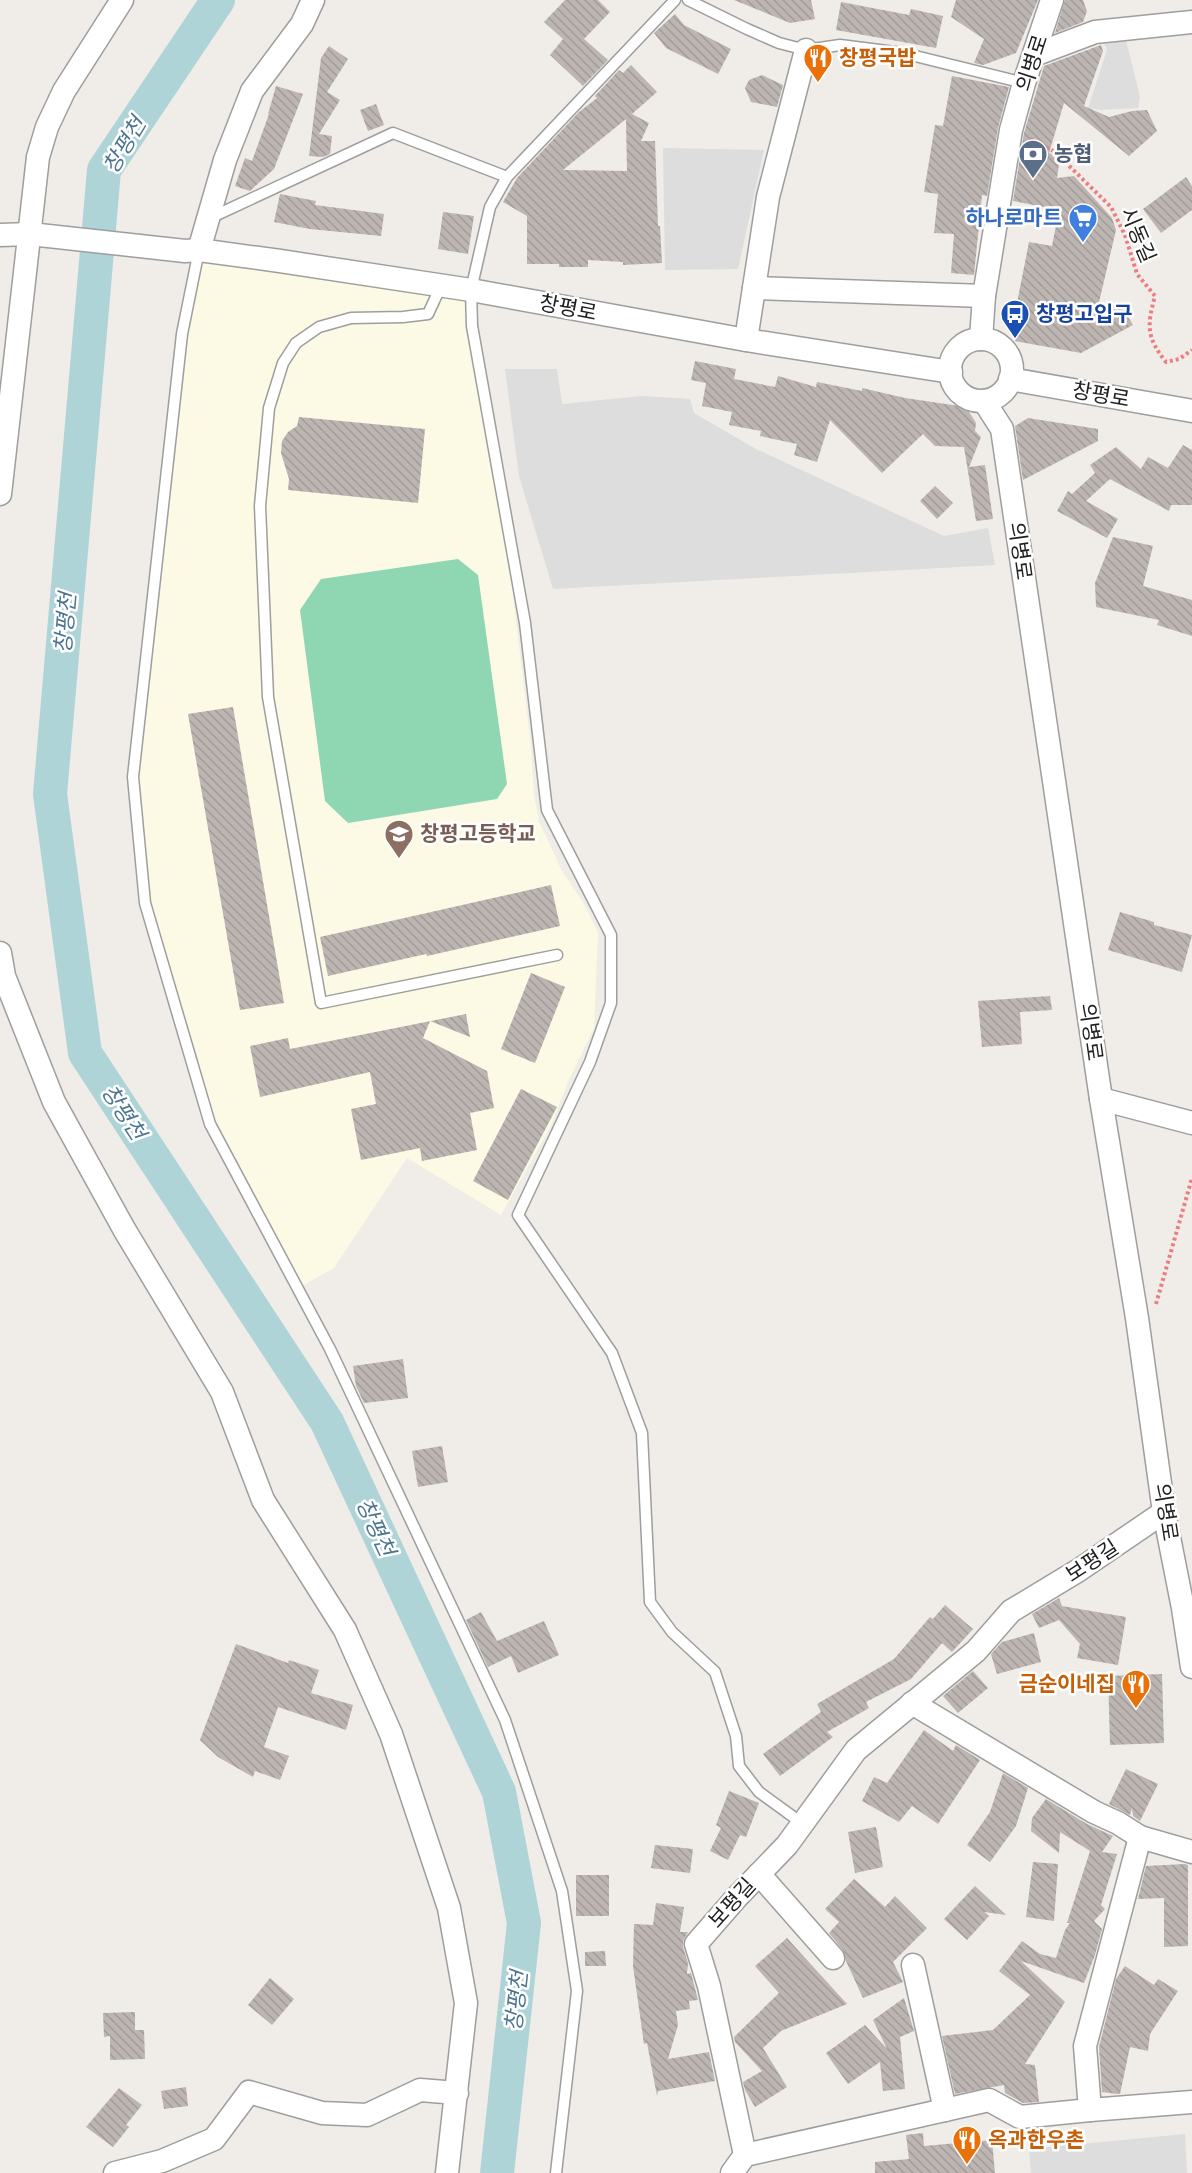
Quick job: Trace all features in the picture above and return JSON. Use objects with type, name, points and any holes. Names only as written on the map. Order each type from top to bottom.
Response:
[{"type":"street","points":[[0,494],[38,157],[47,127],[64,91],[123,0]]},
{"type":"street","points":[[192,250],[207,220],[225,160],[252,91],[302,24],[314,0]]},
{"type":"street","name":"의병로","points":[[981,339],[984,296],[1011,130],[1052,0]]},
{"type":"street","points":[[1034,55],[1095,32],[1192,22]]},
{"type":"street","points":[[746,340],[768,197],[806,50]]},
{"type":"street","name":"창평로","points":[[0,235],[30,234],[192,250],[471,290],[746,340],[951,372]]},
{"type":"street","points":[[754,288],[984,296]]},
{"type":"street","points":[[981,339],[995,342],[1009,356],[1012,366],[1010,380],[1002,393],[993,398],[973,400],[964,396],[956,388],[951,379],[951,372],[953,359],[958,350],[966,343],[981,339]]},
{"type":"street","name":"창평로","points":[[1010,380],[1192,411]]},
{"type":"street","name":"의병로","points":[[984,400],[1002,429],[1101,1098],[1137,1318],[1164,1512],[1192,1667]]},
{"type":"street","points":[[0,953],[4,976],[54,1102],[124,1229],[222,1392],[263,1500],[345,1630],[391,1734],[448,1908],[466,2003],[447,2173]]},
{"type":"street","points":[[1101,1098],[1192,1123]]},
{"type":"street","name":"보평길","points":[[1164,1512],[1079,1570],[1011,1611],[976,1651],[856,1750],[787,1845],[696,1944],[709,1986],[739,2164],[989,2100],[1020,2117],[1192,2102]]},
{"type":"street","points":[[912,1703],[1140,1837],[1192,1852]]},
{"type":"street","points":[[1090,2110],[1085,2046],[1140,1837]]},
{"type":"street","points":[[759,1874],[833,1958]]},
{"type":"street","points":[[913,1965],[945,2110]]},
{"type":"street","points":[[115,2173],[162,2161],[214,2139],[249,2092],[322,2113],[367,2115],[420,2090],[457,2093]]},
{"type":"lane","points":[[675,0],[507,177],[490,207],[471,290],[472,326],[525,623],[547,810],[611,935],[611,1003],[590,1062],[518,1215],[612,1353],[642,1433],[650,1602],[672,1632],[715,1672],[736,1736],[739,1766],[759,1792],[802,1824]]},
{"type":"lane","points":[[688,0],[709,12],[779,43],[806,50],[840,45],[903,53],[1024,83]]},
{"type":"lane","points":[[207,220],[393,133],[507,177]]},
{"type":"lane","points":[[192,250],[133,777],[145,903],[210,1124],[330,1349],[505,1720],[562,1891],[577,1991],[556,2173]]},
{"type":"lane","points":[[441,286],[428,314],[351,318],[319,327],[296,343],[283,363],[269,408],[260,506],[268,696],[321,1003],[557,955]]},
{"type":"path","name":"시동길","points":[[1011,130],[1055,152],[1110,207],[1125,235],[1137,274],[1155,296],[1148,324],[1156,349],[1166,362],[1179,359],[1192,350]]},
{"type":"path","points":[[1137,1318],[1150,1314],[1159,1299],[1192,1178]]},
{"type":"shaded area","points":[[1125,36],[1140,97],[1138,108],[1101,110],[1088,108],[1107,50],[1102,39]]},
{"type":"shaded area","points":[[663,148],[764,150],[738,269],[665,270]]},
{"type":"shaded area","name":"창평고등학교","points":[[201,255],[467,293],[467,330],[509,562],[531,745],[534,795],[539,821],[562,871],[583,902],[598,932],[594,1028],[568,1082],[551,1126],[501,1215],[407,1158],[334,1268],[302,1286],[215,1119],[150,900],[139,774],[188,331]]},
{"type":"shaded area","points":[[505,369],[557,369],[562,404],[641,396],[690,399],[694,413],[756,449],[944,536],[988,528],[995,565],[553,589],[519,476]]},
{"type":"shaded area","points":[[1185,2134],[1187,2173],[1031,2173],[1029,2149]]},
{"type":"green space","points":[[458,559],[478,575],[507,784],[497,799],[348,823],[325,801],[300,610],[321,579]]},
{"type":"building","points":[[565,0],[598,0],[610,12],[584,39],[608,60],[583,86],[550,55],[563,39],[544,22]]},
{"type":"building","points":[[734,0],[811,0],[815,19],[790,23]]},
{"type":"building","points":[[956,0],[1038,0],[1016,53],[983,65],[974,63],[984,39],[951,17]]},
{"type":"building","points":[[1065,0],[1083,0],[1087,11],[1083,22],[1055,33]]},
{"type":"building","points":[[841,2],[909,15],[911,9],[943,16],[936,48],[836,30]]},
{"type":"building","points":[[675,14],[684,25],[731,49],[718,74],[666,48],[654,33]]},
{"type":"building","points":[[1101,45],[1103,51],[1084,106],[1109,117],[1147,110],[1157,131],[1129,156],[1064,103],[1049,153],[1060,158],[1057,178],[1074,176],[1112,218],[1116,230],[1096,315],[1119,302],[1133,325],[1081,353],[1015,341],[1016,308],[1029,242],[1052,246],[1059,210],[1013,201],[1024,133],[1044,66]]},
{"type":"building","points":[[329,46],[348,59],[327,92],[340,100],[319,134],[332,136],[330,154],[323,157],[309,156],[321,58]]},
{"type":"building","points":[[631,65],[657,92],[632,114],[649,123],[641,141],[655,141],[658,226],[660,226],[662,263],[623,265],[623,262],[588,260],[588,267],[527,264],[527,216],[503,202],[517,178],[579,112],[597,98],[595,96],[619,70],[623,73]],"holes":[[[626,119],[627,171],[563,170]]]},
{"type":"building","points":[[762,75],[783,85],[777,107],[751,102],[745,88],[749,80]]},
{"type":"building","points":[[952,76],[1009,87],[998,128],[987,196],[982,195],[974,275],[951,273],[954,234],[934,233],[938,194],[924,192],[935,125],[943,126]]},
{"type":"building","points":[[276,86],[303,94],[274,169],[250,191],[235,186],[245,158],[252,161],[269,114]]},
{"type":"building","points":[[376,104],[384,125],[368,131],[360,110]]},
{"type":"building","points":[[1186,177],[1192,186],[1192,210],[1161,233],[1143,209]]},
{"type":"building","points":[[280,194],[316,201],[315,205],[384,214],[381,236],[310,229],[274,222]]},
{"type":"building","points":[[443,212],[474,216],[468,254],[438,249]]},
{"type":"building","points":[[695,361],[736,369],[734,379],[775,387],[778,376],[816,387],[817,382],[862,391],[862,388],[905,398],[966,407],[976,423],[975,431],[981,437],[969,467],[985,465],[993,519],[976,521],[964,447],[935,446],[923,434],[882,473],[830,420],[817,462],[794,455],[797,444],[760,436],[761,431],[729,425],[732,412],[702,406],[706,383],[691,380]]},
{"type":"building","points":[[299,417],[425,429],[418,503],[288,490],[289,479],[281,453],[282,441],[288,432],[297,426]]},
{"type":"building","points":[[1028,418],[1098,429],[1098,441],[1023,480],[1015,426]]},
{"type":"building","points":[[1183,445],[1192,450],[1192,505],[1171,505],[1169,511],[1110,479],[1086,501],[1118,519],[1107,538],[1057,511],[1068,491],[1072,494],[1095,473],[1090,465],[1116,447],[1141,469],[1148,457],[1168,468]]},
{"type":"building","points":[[935,486],[953,503],[937,519],[920,501]]},
{"type":"building","points":[[1113,537],[1153,546],[1143,586],[1192,600],[1192,636],[1157,625],[1159,620],[1096,607],[1095,583]]},
{"type":"building","points":[[233,707],[284,1003],[240,1010],[188,714]]},
{"type":"building","points":[[551,885],[560,926],[328,976],[320,937]]},
{"type":"building","points":[[1120,912],[1154,922],[1154,925],[1192,935],[1182,972],[1108,950]]},
{"type":"building","points":[[531,973],[565,987],[535,1063],[501,1049]]},
{"type":"building","points":[[1050,996],[1052,1010],[1020,1012],[1022,1044],[982,1047],[978,1001]]},
{"type":"building","points":[[466,1014],[470,1037],[430,1021]]},
{"type":"building","points":[[430,1021],[423,1038],[487,1071],[494,1108],[470,1113],[477,1150],[422,1161],[420,1148],[361,1160],[351,1109],[376,1104],[370,1072],[260,1097],[250,1046],[288,1038],[290,1049]]},
{"type":"building","points":[[521,1089],[557,1107],[508,1200],[473,1181]]},
{"type":"building","points":[[403,1359],[408,1398],[364,1403],[356,1386],[353,1366]]},
{"type":"building","points":[[442,1446],[448,1482],[418,1487],[412,1451]]},
{"type":"building","points":[[1059,1598],[1062,1606],[1126,1617],[1118,1665],[1077,1658],[1080,1644],[1059,1620],[1039,1628],[1032,1614]]},
{"type":"building","points":[[945,1605],[973,1629],[952,1652],[942,1643],[911,1679],[866,1702],[869,1708],[827,1732],[833,1737],[780,1776],[763,1754],[821,1712],[817,1704],[894,1659],[930,1617],[933,1619]]},
{"type":"building","points":[[481,1612],[497,1641],[544,1621],[559,1655],[518,1673],[511,1656],[488,1667],[466,1620]]},
{"type":"building","points":[[1034,1633],[1041,1662],[997,1674],[991,1654],[1002,1642]]},
{"type":"building","points":[[236,1644],[288,1663],[289,1660],[319,1670],[311,1693],[353,1705],[346,1730],[278,1707],[264,1747],[289,1756],[280,1780],[255,1771],[253,1777],[218,1757],[200,1740]]},
{"type":"building","points":[[973,1671],[988,1688],[958,1713],[943,1696]]},
{"type":"building","name":"금순이네집","points":[[1162,1674],[1164,1743],[1110,1745],[1108,1676]]},
{"type":"building","points":[[924,1730],[953,1751],[956,1745],[980,1760],[938,1824],[912,1806],[899,1822],[862,1801],[874,1777],[887,1783]]},
{"type":"building","points":[[1126,1769],[1158,1784],[1140,1821],[1133,1816],[1132,1808],[1130,1815],[1109,1804]]},
{"type":"building","points":[[1003,1773],[1028,1788],[1016,1826],[990,1862],[967,1845],[990,1812]]},
{"type":"building","points":[[729,1791],[759,1803],[746,1837],[740,1835],[728,1860],[710,1851],[721,1828],[716,1825]]},
{"type":"building","points":[[1046,1799],[1087,1824],[1113,1836],[1102,1852],[1117,1854],[1101,1905],[1105,1909],[1094,1921],[1102,1929],[1095,1955],[1084,1983],[1021,1961],[1065,2002],[1025,2064],[1035,2065],[1039,2102],[1023,2103],[1005,2093],[1004,2085],[955,2094],[942,2036],[993,2030],[1030,1995],[999,1971],[1022,1941],[1040,1954],[1056,1958],[1065,1930],[1070,1923],[1067,1923],[1090,1851],[1060,1832],[1059,1853],[1031,1831],[1032,1818]]},
{"type":"building","points":[[876,1827],[883,1867],[855,1873],[848,1832]]},
{"type":"building","points":[[655,1845],[693,1849],[690,1873],[651,1868]]},
{"type":"building","points":[[1033,1862],[1058,1864],[1054,1921],[1026,1917]]},
{"type":"building","points":[[1188,1865],[1188,1946],[1164,1947],[1164,1898],[1138,1899],[1146,1866]]},
{"type":"building","points":[[576,1875],[609,1875],[609,1916],[576,1916]]},
{"type":"building","points":[[854,1879],[885,1907],[895,1896],[927,1928],[893,1962],[903,1982],[863,1998],[843,1950],[829,1933],[839,1922],[825,1909]]},
{"type":"building","points":[[975,1886],[1006,1915],[984,1912],[989,1916],[967,1940],[944,1919]]},
{"type":"building","points":[[656,1903],[684,1907],[680,1932],[688,1932],[683,1941],[683,1947],[688,1963],[687,1974],[691,1973],[698,2000],[689,2001],[690,2009],[676,2011],[678,2025],[668,2059],[709,2052],[715,2081],[658,2091],[657,2096],[647,2043],[644,2044],[633,1966],[634,1924],[653,1925]]},
{"type":"building","points":[[787,1938],[847,2004],[781,2031],[763,2048],[787,2087],[755,2107],[743,2082],[762,2071],[735,2042],[734,2037],[779,1993],[755,1966]]},
{"type":"building","points":[[605,1951],[606,1966],[585,1966],[585,1952]]},
{"type":"building","points":[[1125,1966],[1154,1985],[1158,1979],[1178,1991],[1150,2034],[1148,2051],[1130,2047],[1120,2094],[1117,2094],[1102,2092],[1099,2047],[1116,1979]]},
{"type":"building","points":[[270,1978],[294,1999],[272,2025],[248,2005]]},
{"type":"building","points":[[904,1998],[914,2031],[900,2037],[905,2089],[883,2091],[880,2062],[848,2084],[826,2053],[865,2025],[887,2049],[873,2020]]},
{"type":"building","points":[[135,2012],[135,2030],[144,2030],[145,2059],[110,2060],[110,2036],[104,2037],[103,2013]]},
{"type":"building","points":[[186,2087],[188,2106],[164,2109],[161,2091]]},
{"type":"building","points":[[119,2088],[142,2105],[126,2125],[129,2127],[113,2147],[86,2127]]},
{"type":"building","points":[[923,2133],[924,2146],[992,2140],[995,2173],[875,2173],[875,2162],[909,2159],[906,2135]]},
{"type":"waterway","name":"창평천","points":[[218,0],[104,170],[50,794],[85,1053],[327,1422],[499,1792],[524,1923],[497,2173]]},
{"type":"place","name":"창평국밥","points":[[818,84]]},
{"type":"place","name":"농협","points":[[1033,180]]},
{"type":"place","name":"하나로마트","points":[[1083,244]]},
{"type":"place","name":"창평고입구","points":[[1015,340]]},
{"type":"place","name":"창평고등학교","points":[[399,860]]},
{"type":"place","name":"금순이네집","points":[[1136,1710]]},
{"type":"place","name":"옥과한우촌","points":[[967,2166]]}]
